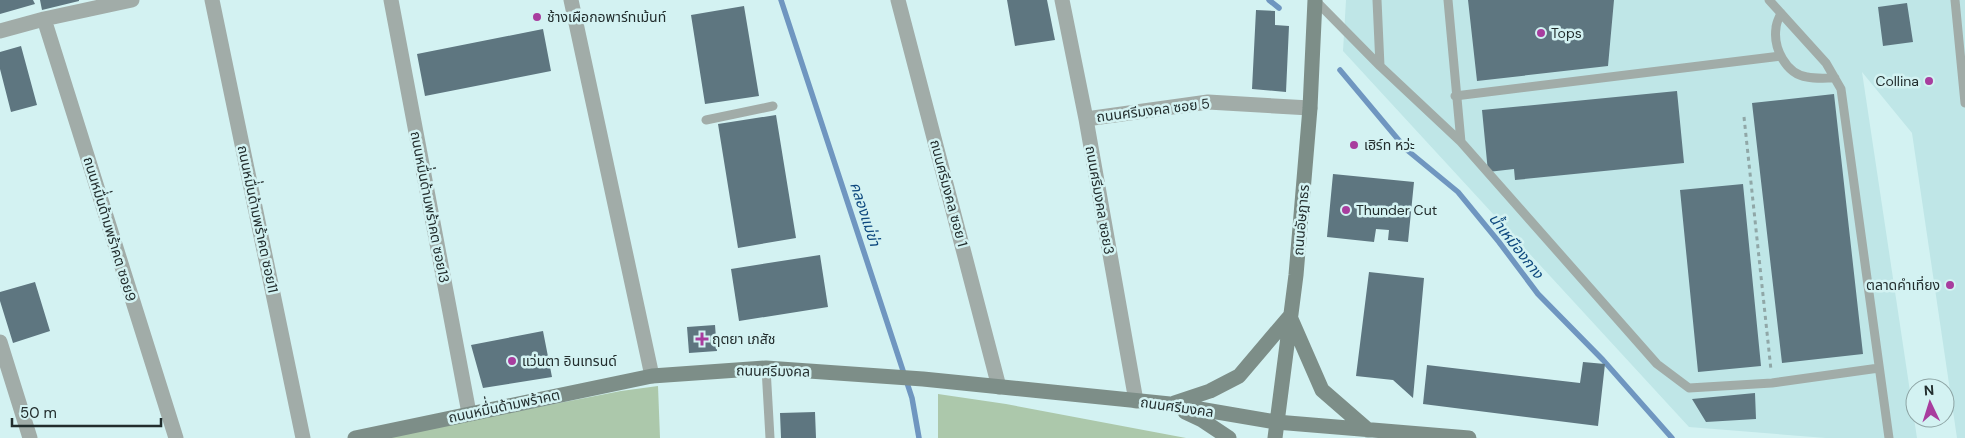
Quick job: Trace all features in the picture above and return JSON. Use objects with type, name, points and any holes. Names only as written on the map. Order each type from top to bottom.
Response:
[{"type":"street","points":[[0,32],[44,19],[132,0]]},
{"type":"street","name":"ถนนหมื่่นด้ามพร้าคต ซอย11","points":[[212,0],[303,438]]},
{"type":"street","name":"ถนนหมื่่นด้ามพร้าคต ซอย13","points":[[391,0],[470,413]]},
{"type":"street","points":[[571,0],[652,376]]},
{"type":"street","name":"ถนนศรีมงคล ซอย 1","points":[[898,0],[999,387]]},
{"type":"street","name":"ถนนศรีมงคล ซอย3","points":[[1062,0],[1086,119],[1136,401]]},
{"type":"street","name":"ถนนอัษฎาธร","points":[[1275,438],[1296,275],[1310,108],[1315,0]]},
{"type":"street","name":"ถนนหมื่่นด้ามพร้าคต ซอย9","points":[[44,19],[176,438]]},
{"type":"street","name":"ถนนศรีมงคล ซอย 5","points":[[1086,119],[1208,102],[1310,108]]},
{"type":"street","points":[[1170,404],[1210,392],[1239,376],[1290,316],[1322,390],[1368,430]]},
{"type":"street","points":[[0,342],[30,438]]},
{"type":"street","name":"ถนนศรีมงคล","points":[[652,376],[766,368],[924,379],[1170,404],[1276,422],[1469,438]]},
{"type":"street","name":"ถนนหมื่่นด้ามพร้าคต","points":[[355,438],[652,376]]},
{"type":"street","points":[[1170,404],[1202,420],[1229,438]]},
{"type":"street","points":[[1338,438],[1368,430]]},
{"type":"lane","points":[[1315,0],[1380,66],[1460,142],[1656,364],[1689,388],[1772,383],[1879,368]]},
{"type":"lane","points":[[1377,0],[1380,66]]},
{"type":"lane","points":[[1448,0],[1460,142]]},
{"type":"lane","points":[[1769,0],[1826,63],[1841,89],[1889,438]]},
{"type":"lane","points":[[1955,0],[1965,103]]},
{"type":"lane","points":[[1781,13],[1775,35],[1781,56],[1794,72],[1806,77],[1835,78]]},
{"type":"lane","points":[[1455,96],[1781,56]]},
{"type":"lane","points":[[706,120],[773,106]]},
{"type":"lane","points":[[766,368],[770,438]]},
{"type":"path","points":[[1744,117],[1772,383]]},
{"type":"shaded area","points":[[1346,0],[1965,0],[1965,438],[1957,438],[1955,424],[1955,378],[1948,378],[1912,133],[1862,72],[1908,378],[1905,378],[1905,428],[1915,428],[1917,438],[1826,438],[1689,427],[1343,51]]},
{"type":"green space","points":[[658,386],[660,438],[380,438],[621,391]]},
{"type":"green space","points":[[938,394],[1006,404],[1186,438],[938,438]]},
{"type":"building","points":[[0,0],[33,0],[35,4],[0,14]]},
{"type":"building","points":[[40,0],[79,0],[79,1],[42,10]]},
{"type":"building","points":[[1007,0],[1047,0],[1055,40],[1015,46]]},
{"type":"building","name":"Tops","points":[[1468,0],[1614,0],[1608,66],[1477,81]]},
{"type":"building","points":[[1907,3],[1913,42],[1883,46],[1878,7]]},
{"type":"building","points":[[744,6],[759,96],[705,104],[691,15]]},
{"type":"building","points":[[1256,10],[1275,11],[1275,25],[1289,26],[1286,92],[1252,89]]},
{"type":"building","points":[[543,29],[551,71],[425,96],[417,54]]},
{"type":"building","points":[[21,46],[37,105],[11,112],[0,69],[0,52]]},
{"type":"building","points":[[1677,91],[1684,163],[1515,180],[1514,169],[1488,172],[1482,110]]},
{"type":"building","points":[[1834,94],[1863,354],[1782,363],[1752,103]]},
{"type":"building","points":[[776,115],[796,238],[738,248],[718,124]]},
{"type":"building","points":[[1333,174],[1414,182],[1408,242],[1388,240],[1389,230],[1376,229],[1374,242],[1327,237]]},
{"type":"building","points":[[1743,184],[1761,366],[1698,372],[1680,190]]},
{"type":"building","points":[[820,255],[828,307],[739,321],[731,269]]},
{"type":"building","points":[[1369,272],[1424,278],[1413,398],[1393,380],[1356,376]]},
{"type":"building","points":[[35,282],[50,331],[13,343],[0,301],[0,292]]},
{"type":"building","name":"ฤตยา เภสัช","points":[[715,325],[717,351],[689,353],[687,327]]},
{"type":"building","name":"แว่นตา อินเทรนด์","points":[[543,331],[552,377],[483,388],[471,345]]},
{"type":"building","points":[[1583,362],[1605,364],[1598,426],[1423,404],[1427,365],[1580,383]]},
{"type":"building","points":[[1755,393],[1756,419],[1706,422],[1692,399]]},
{"type":"building","points":[[815,412],[816,438],[781,438],[780,413]]},
{"type":"waterway","name":"คลองแม่ข่า","points":[[781,0],[912,398],[919,438]]},
{"type":"waterway","name":"น้ำเหมืองกาง","points":[[1269,0],[1279,8]]},
{"type":"waterway","name":"น้ำเหมืองกาง","points":[[1340,70],[1407,150],[1458,192],[1538,294],[1603,360],[1672,438]]},
{"type":"place","name":"ช้างเผือกอพาร์ทเม้นท์","points":[[537,17]]},
{"type":"place","name":"Tops","points":[[1541,33]]},
{"type":"place","name":"Collina","points":[[1929,81]]},
{"type":"place","name":"เฮิร์ท หว่ะ","points":[[1354,145]]},
{"type":"place","name":"Thunder Cut","points":[[1346,210]]},
{"type":"place","name":"ตลาดคำเที่ยง","points":[[1950,285]]},
{"type":"place","name":"ฤตยา เภสัช","points":[[702,339]]},
{"type":"place","name":"แว่นตา อินเทรนด์","points":[[512,361]]}]
